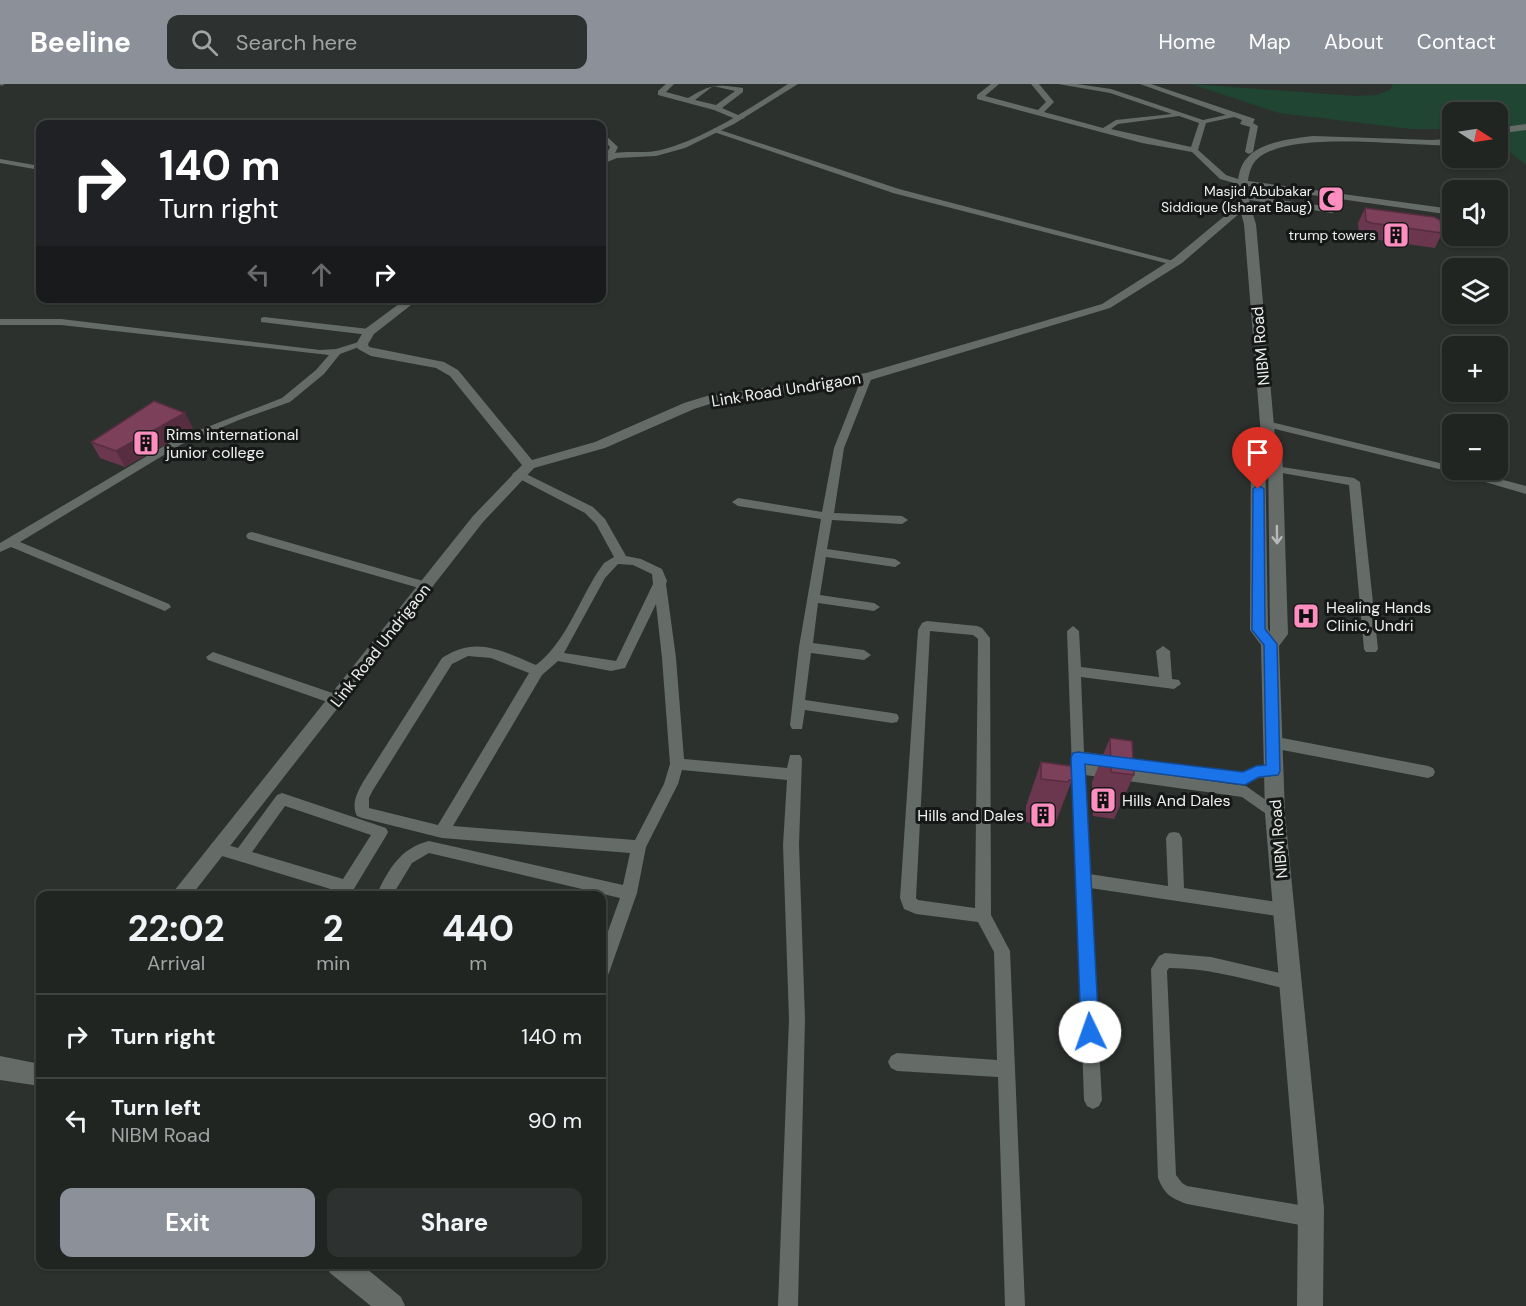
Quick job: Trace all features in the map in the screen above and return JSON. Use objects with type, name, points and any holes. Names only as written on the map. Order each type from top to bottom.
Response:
[{"type":"main road","points":[[1508,129],[1526,127]]},
{"type":"main road","points":[[1244,188],[1248,163],[1261,152],[1293,140],[1442,142]]},
{"type":"main road","name":"NIBM Road","points":[[1244,188],[1250,224],[1268,431],[1258,442],[1259,630],[1270,644],[1275,814],[1311,1217],[1310,1306]]},
{"type":"main road","points":[[1268,431],[1275,444],[1279,634],[1270,644]]},
{"type":"main road","points":[[2,1065],[36,1070]]},
{"type":"main road","points":[[345,1269],[392,1306]]},
{"type":"street","points":[[670,84],[661,93],[741,117]]},
{"type":"street","points":[[688,101],[713,84],[740,90],[717,108]]},
{"type":"street","points":[[606,158],[662,152],[717,130],[794,84]]},
{"type":"street","points":[[995,84],[980,98],[1194,150],[1222,177],[1244,188],[1332,210]]},
{"type":"street","points":[[1035,84],[1050,102],[1039,113]]},
{"type":"street","points":[[1062,84],[1113,88],[1203,122],[1234,115]]},
{"type":"street","points":[[1144,84],[1252,121]]},
{"type":"street","points":[[1105,130],[1116,122],[1180,115]]},
{"type":"street","points":[[1220,118],[1254,126],[1249,152]]},
{"type":"street","points":[[1194,150],[1203,122]]},
{"type":"street","points":[[717,130],[896,191],[1173,262]]},
{"type":"street","points":[[606,137],[614,147],[606,158]]},
{"type":"street","points":[[0,161],[36,167]]},
{"type":"street","points":[[1244,188],[1323,184]]},
{"type":"street","points":[[1244,188],[1305,197]]},
{"type":"street","points":[[1244,188],[1442,211]]},
{"type":"street","name":"Link Road Undrigaon","points":[[183,891],[523,465],[600,445],[689,405],[711,399],[867,377],[1106,306],[1137,290],[1202,242],[1244,188]]},
{"type":"street","points":[[1369,208],[1442,219]]},
{"type":"street","points":[[0,322],[62,322],[320,353],[337,352],[362,344],[369,332],[408,303]]},
{"type":"street","points":[[264,320],[369,332]]},
{"type":"street","points":[[362,344],[364,349],[371,352],[422,360],[440,365],[454,373],[508,439],[523,465],[589,510],[601,522],[622,560]]},
{"type":"street","points":[[5,545],[178,442],[286,400],[320,372],[337,352]]},
{"type":"street","points":[[797,725],[813,598],[839,448],[867,377]]},
{"type":"street","points":[[1268,431],[1442,467]]},
{"type":"street","points":[[1275,468],[1354,482],[1371,650]]},
{"type":"street","points":[[1492,480],[1526,490]]},
{"type":"street","points":[[738,502],[826,516],[902,520]]},
{"type":"street","points":[[252,536],[426,586]]},
{"type":"street","points":[[5,545],[165,607]]},
{"type":"street","points":[[821,552],[895,563]]},
{"type":"street","points":[[442,832],[537,671],[555,656],[578,621],[603,568],[611,562],[622,560],[637,562],[658,572],[661,581],[677,764],[671,784],[639,847],[629,893],[606,959]]},
{"type":"street","points":[[555,656],[610,666],[620,665],[661,581]]},
{"type":"street","points":[[813,598],[874,607]]},
{"type":"street","points":[[982,916],[916,907],[910,904],[908,898],[924,630],[927,626],[977,631],[984,638],[982,916],[1002,951],[1015,1306]]},
{"type":"street","points":[[1073,631],[1093,1100]]},
{"type":"street","points":[[806,647],[864,655]]},
{"type":"street","points":[[537,671],[487,651],[468,649],[455,653],[447,661],[368,786],[362,798],[362,812],[442,832],[639,847]]},
{"type":"street","points":[[1074,671],[1170,683],[1163,651]]},
{"type":"street","points":[[213,657],[336,700]]},
{"type":"street","points":[[799,704],[892,718]]},
{"type":"street","points":[[1272,742],[1428,772]]},
{"type":"street","points":[[1078,763],[1167,775],[1246,792],[1275,814]]},
{"type":"street","points":[[677,764],[795,767],[791,845],[797,1019],[788,1306]]},
{"type":"street","points":[[1167,775],[1245,779],[1256,772],[1273,771]]},
{"type":"street","points":[[217,848],[347,887],[381,832],[282,800],[241,855]]},
{"type":"street","points":[[1174,838],[1176,893]]},
{"type":"street","points":[[387,891],[408,855],[418,848],[429,846],[629,893]]},
{"type":"street","points":[[1082,880],[1284,910]]},
{"type":"street","points":[[1291,982],[1232,969],[1175,961],[1165,962],[1160,969],[1167,1178],[1175,1190],[1187,1195],[1311,1217]]},
{"type":"street","points":[[897,1062],[1008,1069]]},
{"type":"green space","points":[[1191,84],[1355,96],[1376,95],[1390,90],[1393,84],[1526,84],[1526,165],[1508,151],[1508,102],[1442,102],[1442,129],[1411,129],[1279,113]]},
{"type":"building","points":[[1365,208],[1434,217],[1440,220],[1442,233],[1371,223],[1366,221]]},
{"type":"building","points":[[154,401],[185,413],[116,451],[91,442]]},
{"type":"building","points":[[1110,738],[1132,741],[1134,775],[1111,772]]},
{"type":"building","points":[[1041,762],[1071,766],[1072,780],[1068,782],[1041,779]]},
{"type":"place","name":"Masjid Abubakar Siddique (Isharat Baug)","points":[[1331,199]]},
{"type":"place","name":"trump towers","points":[[1396,235]]},
{"type":"place","name":"Rims international junior college","points":[[146,443]]},
{"type":"place","name":"Healing Hands Clinic, Undri","points":[[1306,616]]},
{"type":"place","name":"Hills And Dales","points":[[1103,800]]},
{"type":"place","name":"Hills and Dales","points":[[1043,815]]},
{"type":"route","points":[[1090,1032],[1078,758],[1245,779],[1256,772],[1273,771],[1270,644],[1259,630],[1258,489]]}]
